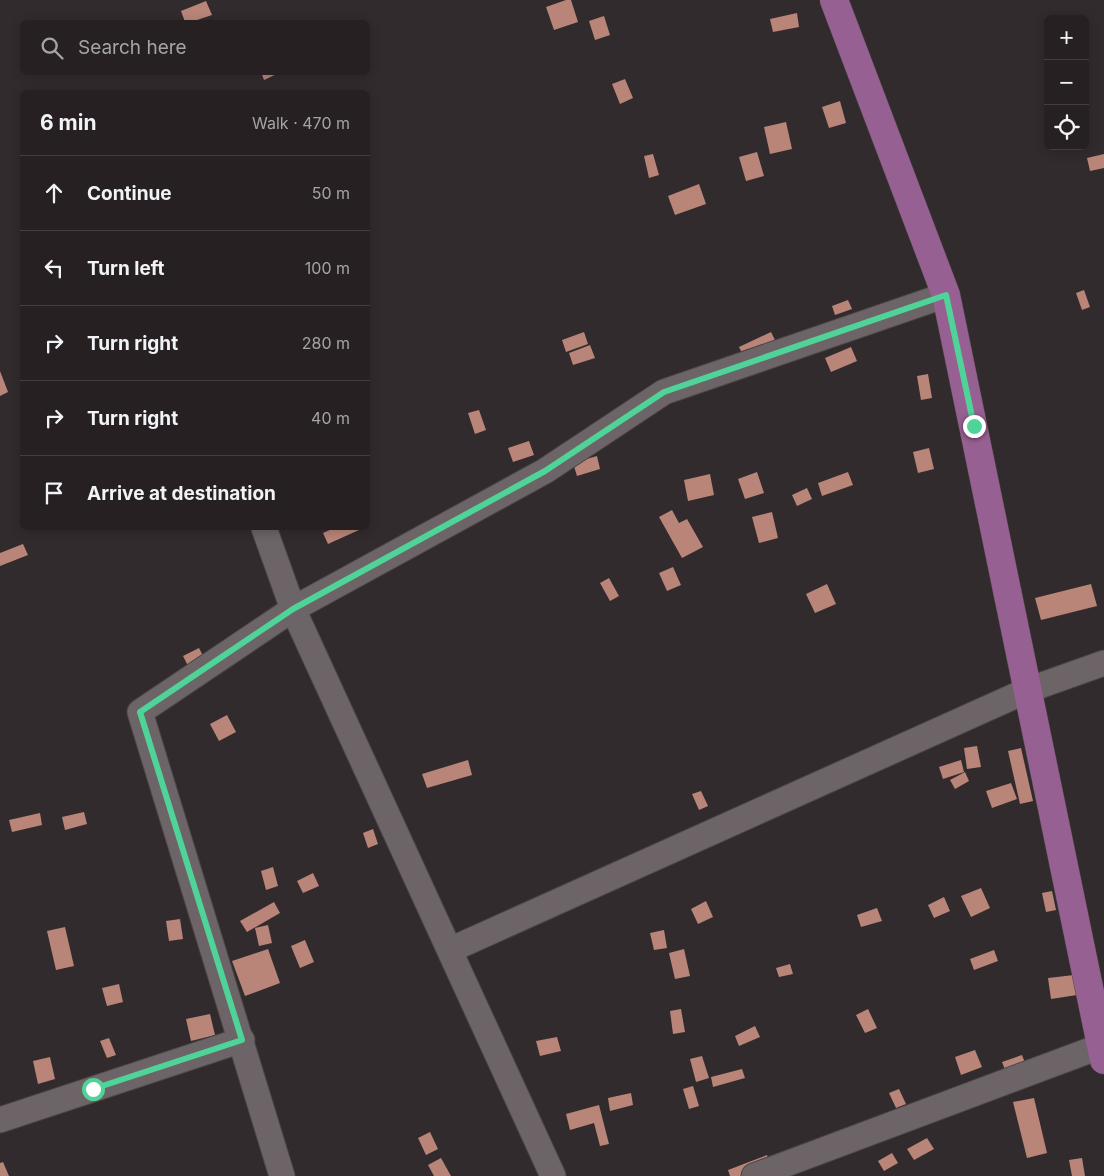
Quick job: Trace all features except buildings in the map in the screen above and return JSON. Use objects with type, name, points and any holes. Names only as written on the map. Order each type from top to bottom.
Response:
[{"type":"main road","points":[[834,0],[946,295],[1103,1050]]},
{"type":"street","points":[[282,1176],[242,1040],[140,712],[293,609],[545,471],[664,392],[946,295]]},
{"type":"street","points":[[265,530],[293,609],[553,1176]]},
{"type":"street","points":[[450,950],[1028,690],[1104,663]]},
{"type":"street","points":[[0,1120],[242,1040]]},
{"type":"street","points":[[754,1176],[1103,1050]]},
{"type":"route","points":[[93,1089],[242,1040],[140,712],[293,609],[545,471],[664,392],[946,295],[974,426]]}]
